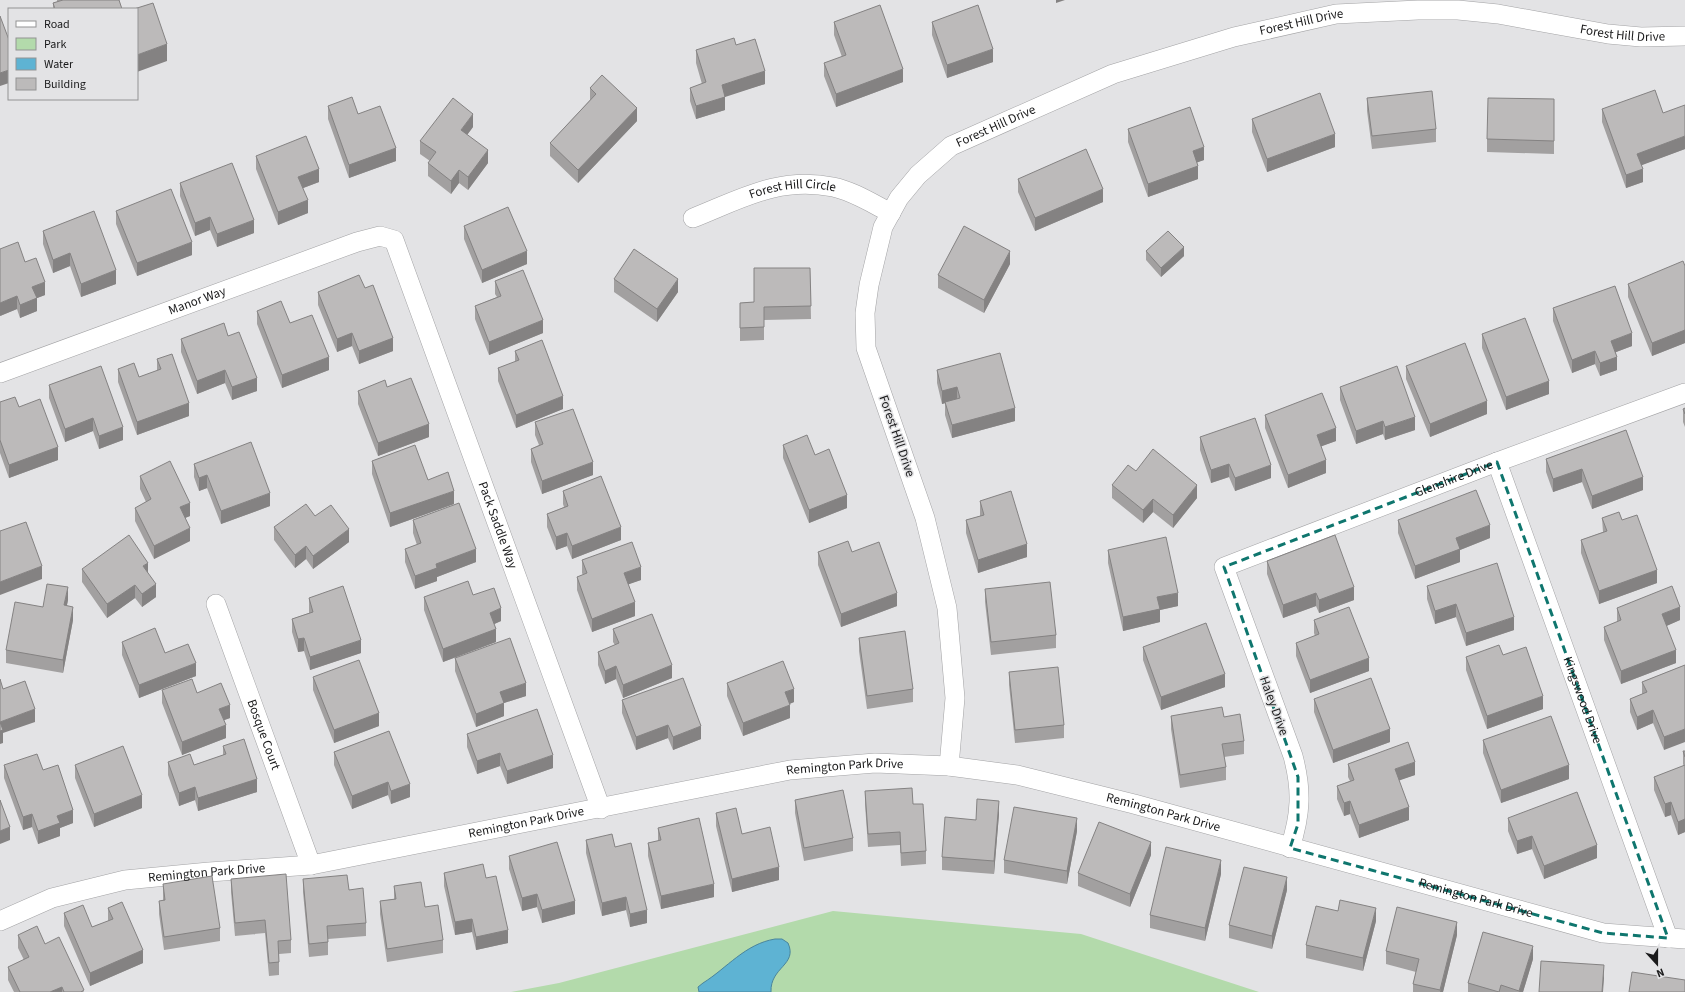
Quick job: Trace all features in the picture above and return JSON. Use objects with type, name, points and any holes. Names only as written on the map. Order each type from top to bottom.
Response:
[{"type":"street","name":"Forest Hill Drive","points":[[949,766],[956,698],[947,608],[925,518],[866,348],[865,313],[869,285],[883,228],[899,198],[918,174],[951,146],[1113,74],[1234,37],[1284,24],[1336,14],[1418,10],[1458,10],[1498,14],[1608,34],[1641,37],[1685,36]]},
{"type":"street","name":"Forest Hill Circle","points":[[693,218],[763,190],[785,184],[800,183],[834,187],[857,196],[891,213]]},
{"type":"street","name":"Manor Way","points":[[0,373],[357,242],[380,236],[394,240]]},
{"type":"street","name":"Pack Saddle Way","points":[[394,240],[601,809]]},
{"type":"street","name":"Glenshire Drive","points":[[1224,567],[1497,462],[1685,393]]},
{"type":"street","name":"Kingswood Drive","points":[[1497,462],[1676,938]]},
{"type":"street","name":"Haley Drive","points":[[1224,567],[1292,756],[1298,777],[1298,824],[1290,848]]},
{"type":"street","name":"Bosque Court","points":[[216,604],[311,865]]},
{"type":"street","name":"Remington Park Drive","points":[[0,921],[52,898],[125,880],[209,872],[311,865],[601,809],[790,770],[874,763],[949,766],[1017,774],[1134,804],[1603,933],[1676,938]]},
{"type":"highlighted area","points":[[1497,462],[1668,938],[1603,933],[1290,848],[1298,824],[1298,777],[1224,567]]},
{"type":"green space","points":[[833,911],[1081,934],[1259,992],[511,992],[559,983]]},
{"type":"water","points":[[782,939],[788,943],[790,950],[787,962],[775,977],[771,992],[699,992],[698,987],[745,951],[764,942]]},
{"type":"building","points":[[63,0],[119,0],[122,8],[55,8],[53,3]]},
{"type":"building","points":[[153,3],[167,44],[138,55],[137,8]]},
{"type":"building","points":[[880,5],[903,69],[836,94],[824,63],[846,55],[834,22]]},
{"type":"building","points":[[978,5],[993,49],[947,65],[932,22]]},
{"type":"building","points":[[0,16],[8,37],[8,70],[0,73]]},
{"type":"building","points":[[734,38],[736,45],[755,39],[765,71],[722,85],[725,97],[696,106],[690,88],[706,82],[696,50]]},
{"type":"building","points":[[602,75],[637,108],[578,170],[550,143],[596,94],[590,88]]},
{"type":"building","points":[[1655,90],[1663,113],[1685,105],[1685,136],[1637,154],[1643,169],[1626,175],[1602,109]]},
{"type":"building","points":[[1432,91],[1436,129],[1372,136],[1367,98]]},
{"type":"building","points":[[1320,93],[1335,134],[1267,159],[1252,119]]},
{"type":"building","points":[[352,97],[358,114],[380,106],[396,148],[349,165],[328,106]]},
{"type":"building","points":[[453,98],[473,114],[461,130],[488,150],[468,177],[459,170],[451,181],[428,163],[436,152],[420,141]]},
{"type":"building","points":[[1488,98],[1554,99],[1554,141],[1487,139]]},
{"type":"building","points":[[1190,107],[1204,147],[1193,151],[1198,166],[1148,184],[1128,129]]},
{"type":"building","points":[[306,136],[319,169],[298,177],[308,200],[278,212],[256,156]]},
{"type":"building","points":[[1086,149],[1103,189],[1035,218],[1018,179]]},
{"type":"building","points":[[232,163],[254,220],[217,234],[210,217],[195,223],[180,183]]},
{"type":"building","points":[[171,189],[192,242],[137,263],[116,211]]},
{"type":"building","points":[[508,207],[527,251],[482,270],[464,226]]},
{"type":"building","points":[[94,211],[116,270],[81,284],[70,253],[53,260],[43,231]]},
{"type":"building","points":[[964,226],[1010,251],[984,300],[938,275]]},
{"type":"building","points":[[1168,231],[1184,247],[1161,268],[1146,251]]},
{"type":"building","points":[[18,242],[25,262],[36,258],[45,282],[32,287],[37,298],[20,305],[17,296],[0,303],[0,249]]},
{"type":"building","points":[[634,249],[678,279],[657,309],[614,279]]},
{"type":"building","points":[[1683,261],[1685,266],[1685,330],[1652,343],[1628,284]]},
{"type":"building","points":[[754,268],[810,268],[811,306],[764,307],[764,327],[740,328],[740,303],[754,302]]},
{"type":"building","points":[[523,270],[543,320],[489,342],[475,306],[501,296],[495,281]]},
{"type":"building","points":[[359,275],[365,288],[373,285],[393,338],[359,351],[352,333],[337,339],[318,292]]},
{"type":"building","points":[[1615,286],[1632,333],[1611,341],[1617,357],[1600,363],[1595,351],[1572,360],[1553,308]]},
{"type":"building","points":[[281,301],[290,323],[312,315],[329,357],[282,375],[257,311]]},
{"type":"building","points":[[1525,318],[1549,381],[1506,397],[1482,334]]},
{"type":"building","points":[[224,323],[228,336],[239,332],[257,378],[232,387],[225,370],[197,381],[181,339]]},
{"type":"building","points":[[542,340],[563,396],[516,415],[498,368],[519,360],[515,351]]},
{"type":"building","points":[[1465,343],[1487,401],[1430,424],[1406,366]]},
{"type":"building","points":[[1000,353],[1015,408],[952,425],[945,402],[960,398],[957,387],[942,391],[937,370]]},
{"type":"building","points":[[172,354],[189,403],[137,422],[118,369],[134,363],[139,377],[161,369],[157,359]]},
{"type":"building","points":[[101,366],[123,427],[99,436],[93,418],[65,429],[49,385]]},
{"type":"building","points":[[1397,366],[1415,417],[1385,427],[1383,421],[1356,431],[1340,387]]},
{"type":"building","points":[[411,378],[429,424],[378,443],[358,391],[385,380],[387,387]]},
{"type":"building","points":[[1322,393],[1336,428],[1317,435],[1326,460],[1288,475],[1265,415]]},
{"type":"building","points":[[15,397],[19,407],[40,399],[58,447],[9,465],[0,440],[0,402]]},
{"type":"building","points":[[573,409],[593,462],[542,481],[531,449],[543,444],[535,422]]},
{"type":"building","points":[[1255,418],[1271,465],[1235,478],[1229,464],[1211,470],[1200,437]]},
{"type":"building","points":[[1626,430],[1643,477],[1592,496],[1582,469],[1553,479],[1546,459]]},
{"type":"building","points":[[807,435],[815,455],[829,449],[847,495],[809,510],[783,445]]},
{"type":"building","points":[[251,442],[270,493],[221,511],[207,475],[199,478],[194,464]]},
{"type":"building","points":[[415,445],[428,480],[448,472],[454,491],[390,513],[372,461]]},
{"type":"building","points":[[1153,449],[1197,485],[1173,515],[1153,499],[1143,510],[1112,485],[1128,465],[1136,471]]},
{"type":"building","points":[[170,461],[190,503],[180,507],[190,528],[154,546],[135,508],[151,499],[140,476]]},
{"type":"building","points":[[601,476],[621,527],[572,546],[567,533],[556,537],[547,514],[568,506],[563,491]]},
{"type":"building","points":[[1476,490],[1490,525],[1456,538],[1460,549],[1415,566],[1398,520]]},
{"type":"building","points":[[1011,491],[1027,544],[978,560],[966,520],[984,515],[980,501]]},
{"type":"building","points":[[459,503],[476,549],[436,564],[437,568],[415,576],[405,549],[421,543],[413,520]]},
{"type":"building","points":[[306,504],[315,516],[331,505],[349,529],[313,556],[306,546],[295,555],[274,527]]},
{"type":"building","points":[[1619,512],[1622,520],[1637,515],[1657,570],[1599,591],[1581,540],[1607,531],[1602,518]]},
{"type":"building","points":[[26,522],[42,566],[0,582],[0,531]]},
{"type":"building","points":[[129,535],[148,563],[143,566],[156,584],[142,594],[135,585],[107,604],[82,569]]},
{"type":"building","points":[[1335,535],[1354,587],[1319,600],[1316,593],[1283,605],[1267,561]]},
{"type":"building","points":[[1166,537],[1178,593],[1157,597],[1160,609],[1123,617],[1108,550]]},
{"type":"building","points":[[848,541],[852,552],[879,542],[897,593],[841,614],[818,552]]},
{"type":"building","points":[[632,542],[641,567],[624,573],[635,602],[592,619],[577,577],[587,573],[582,560]]},
{"type":"building","points":[[1497,563],[1514,617],[1466,633],[1456,604],[1435,611],[1427,586]]},
{"type":"building","points":[[468,581],[473,595],[494,588],[501,608],[490,613],[496,629],[443,649],[424,597]]},
{"type":"building","points":[[1050,582],[1056,635],[991,642],[985,589]]},
{"type":"building","points":[[47,584],[68,587],[64,605],[73,607],[63,660],[6,650],[15,602],[43,607]]},
{"type":"building","points":[[343,586],[361,640],[310,657],[304,638],[298,639],[292,619],[313,612],[309,598]]},
{"type":"building","points":[[1672,586],[1680,607],[1662,614],[1676,650],[1621,671],[1604,627],[1621,620],[1617,608]]},
{"type":"building","points":[[1349,607],[1369,658],[1310,680],[1296,643],[1319,634],[1314,620]]},
{"type":"building","points":[[652,614],[672,665],[623,685],[616,666],[605,671],[598,652],[619,643],[613,629]]},
{"type":"building","points":[[1206,623],[1225,674],[1161,697],[1143,647]]},
{"type":"building","points":[[155,628],[165,653],[188,644],[196,663],[139,685],[122,642]]},
{"type":"building","points":[[905,631],[913,689],[867,696],[859,638]]},
{"type":"building","points":[[510,638],[526,683],[500,692],[504,703],[476,714],[455,658]]},
{"type":"building","points":[[1499,645],[1503,655],[1526,647],[1543,696],[1487,716],[1466,657]]},
{"type":"building","points":[[359,660],[379,713],[334,730],[313,677]]},
{"type":"building","points":[[783,661],[794,689],[785,692],[790,705],[743,723],[727,683]]},
{"type":"building","points":[[1685,665],[1685,729],[1664,737],[1653,710],[1637,717],[1630,699],[1647,692],[1642,682]]},
{"type":"building","points":[[1058,667],[1064,725],[1015,730],[1009,672]]},
{"type":"building","points":[[683,678],[701,726],[673,737],[668,725],[636,737],[622,700]]},
{"type":"building","points":[[1371,678],[1390,729],[1333,750],[1314,699]]},
{"type":"building","points":[[0,679],[3,689],[25,681],[35,709],[0,722]]},
{"type":"building","points":[[192,679],[197,693],[221,683],[230,705],[219,709],[226,725],[182,742],[162,690]]},
{"type":"building","points":[[1222,707],[1224,717],[1240,714],[1244,741],[1222,744],[1226,767],[1180,775],[1171,716]]},
{"type":"building","points":[[537,709],[553,755],[507,771],[500,753],[477,761],[467,734]]},
{"type":"building","points":[[1551,716],[1569,765],[1501,790],[1483,740]]},
{"type":"building","points":[[0,722],[3,730],[0,731]]},
{"type":"building","points":[[389,731],[410,784],[391,791],[388,782],[352,796],[334,752]]},
{"type":"building","points":[[244,739],[257,779],[198,798],[195,787],[179,793],[168,762],[190,754],[194,765],[226,754],[223,746]]},
{"type":"building","points":[[1408,742],[1415,762],[1395,769],[1409,807],[1359,825],[1350,801],[1344,803],[1337,786],[1354,780],[1348,764]]},
{"type":"building","points":[[123,746],[142,795],[94,814],[75,765]]},
{"type":"building","points":[[37,754],[43,770],[58,765],[73,810],[57,816],[60,823],[38,831],[32,814],[23,817],[4,765]]},
{"type":"building","points":[[1685,765],[1685,819],[1678,822],[1671,802],[1665,804],[1654,777]]},
{"type":"building","points":[[912,788],[913,804],[923,804],[926,851],[901,853],[900,832],[868,834],[865,791]]},
{"type":"building","points":[[843,790],[853,838],[804,848],[795,800]]},
{"type":"building","points":[[1577,792],[1597,845],[1544,866],[1532,836],[1517,841],[1508,818]]},
{"type":"building","points":[[977,799],[999,801],[994,861],[942,857],[945,817],[976,820]]},
{"type":"building","points":[[0,800],[10,827],[0,831]]},
{"type":"building","points":[[1014,807],[1077,818],[1067,871],[1004,860]]},
{"type":"building","points":[[736,808],[742,834],[770,827],[779,867],[732,879],[716,813]]},
{"type":"building","points":[[699,818],[714,884],[661,896],[648,843],[661,840],[658,828]]},
{"type":"building","points":[[1099,822],[1151,842],[1130,894],[1078,873]]},
{"type":"building","points":[[612,834],[615,847],[631,843],[647,910],[630,914],[626,897],[602,903],[586,840]]},
{"type":"building","points":[[557,842],[575,901],[542,910],[537,894],[522,898],[509,856]]},
{"type":"building","points":[[1166,847],[1221,860],[1205,928],[1150,915]]},
{"type":"building","points":[[483,864],[486,878],[496,876],[508,930],[476,937],[472,919],[455,922],[444,873]]},
{"type":"building","points":[[1244,867],[1287,877],[1272,936],[1229,925]]},
{"type":"building","points":[[286,874],[291,940],[278,941],[279,962],[269,963],[265,920],[235,923],[231,879]]},
{"type":"building","points":[[347,875],[349,890],[363,888],[366,923],[327,926],[328,942],[309,944],[303,879]]},
{"type":"building","points":[[212,876],[220,928],[164,937],[159,901],[165,900],[163,884]]},
{"type":"building","points":[[421,882],[425,907],[438,905],[443,940],[387,949],[380,901],[396,899],[394,886]]},
{"type":"building","points":[[1340,900],[1376,908],[1363,958],[1306,945],[1316,906],[1338,911]]},
{"type":"building","points":[[122,902],[143,950],[90,973],[64,913],[83,905],[92,927],[113,919],[108,908]]},
{"type":"building","points":[[1397,907],[1457,922],[1440,990],[1413,984],[1419,959],[1386,951]]},
{"type":"building","points":[[37,926],[45,944],[59,937],[84,990],[81,992],[64,992],[62,987],[50,992],[20,992],[8,967],[29,957],[18,935]]},
{"type":"building","points":[[1483,932],[1533,946],[1519,991],[1501,985],[1499,992],[1468,983]]},
{"type":"building","points":[[1541,961],[1604,965],[1602,992],[1539,992]]},
{"type":"building","points":[[1632,972],[1685,980],[1685,992],[1629,992]]}]
